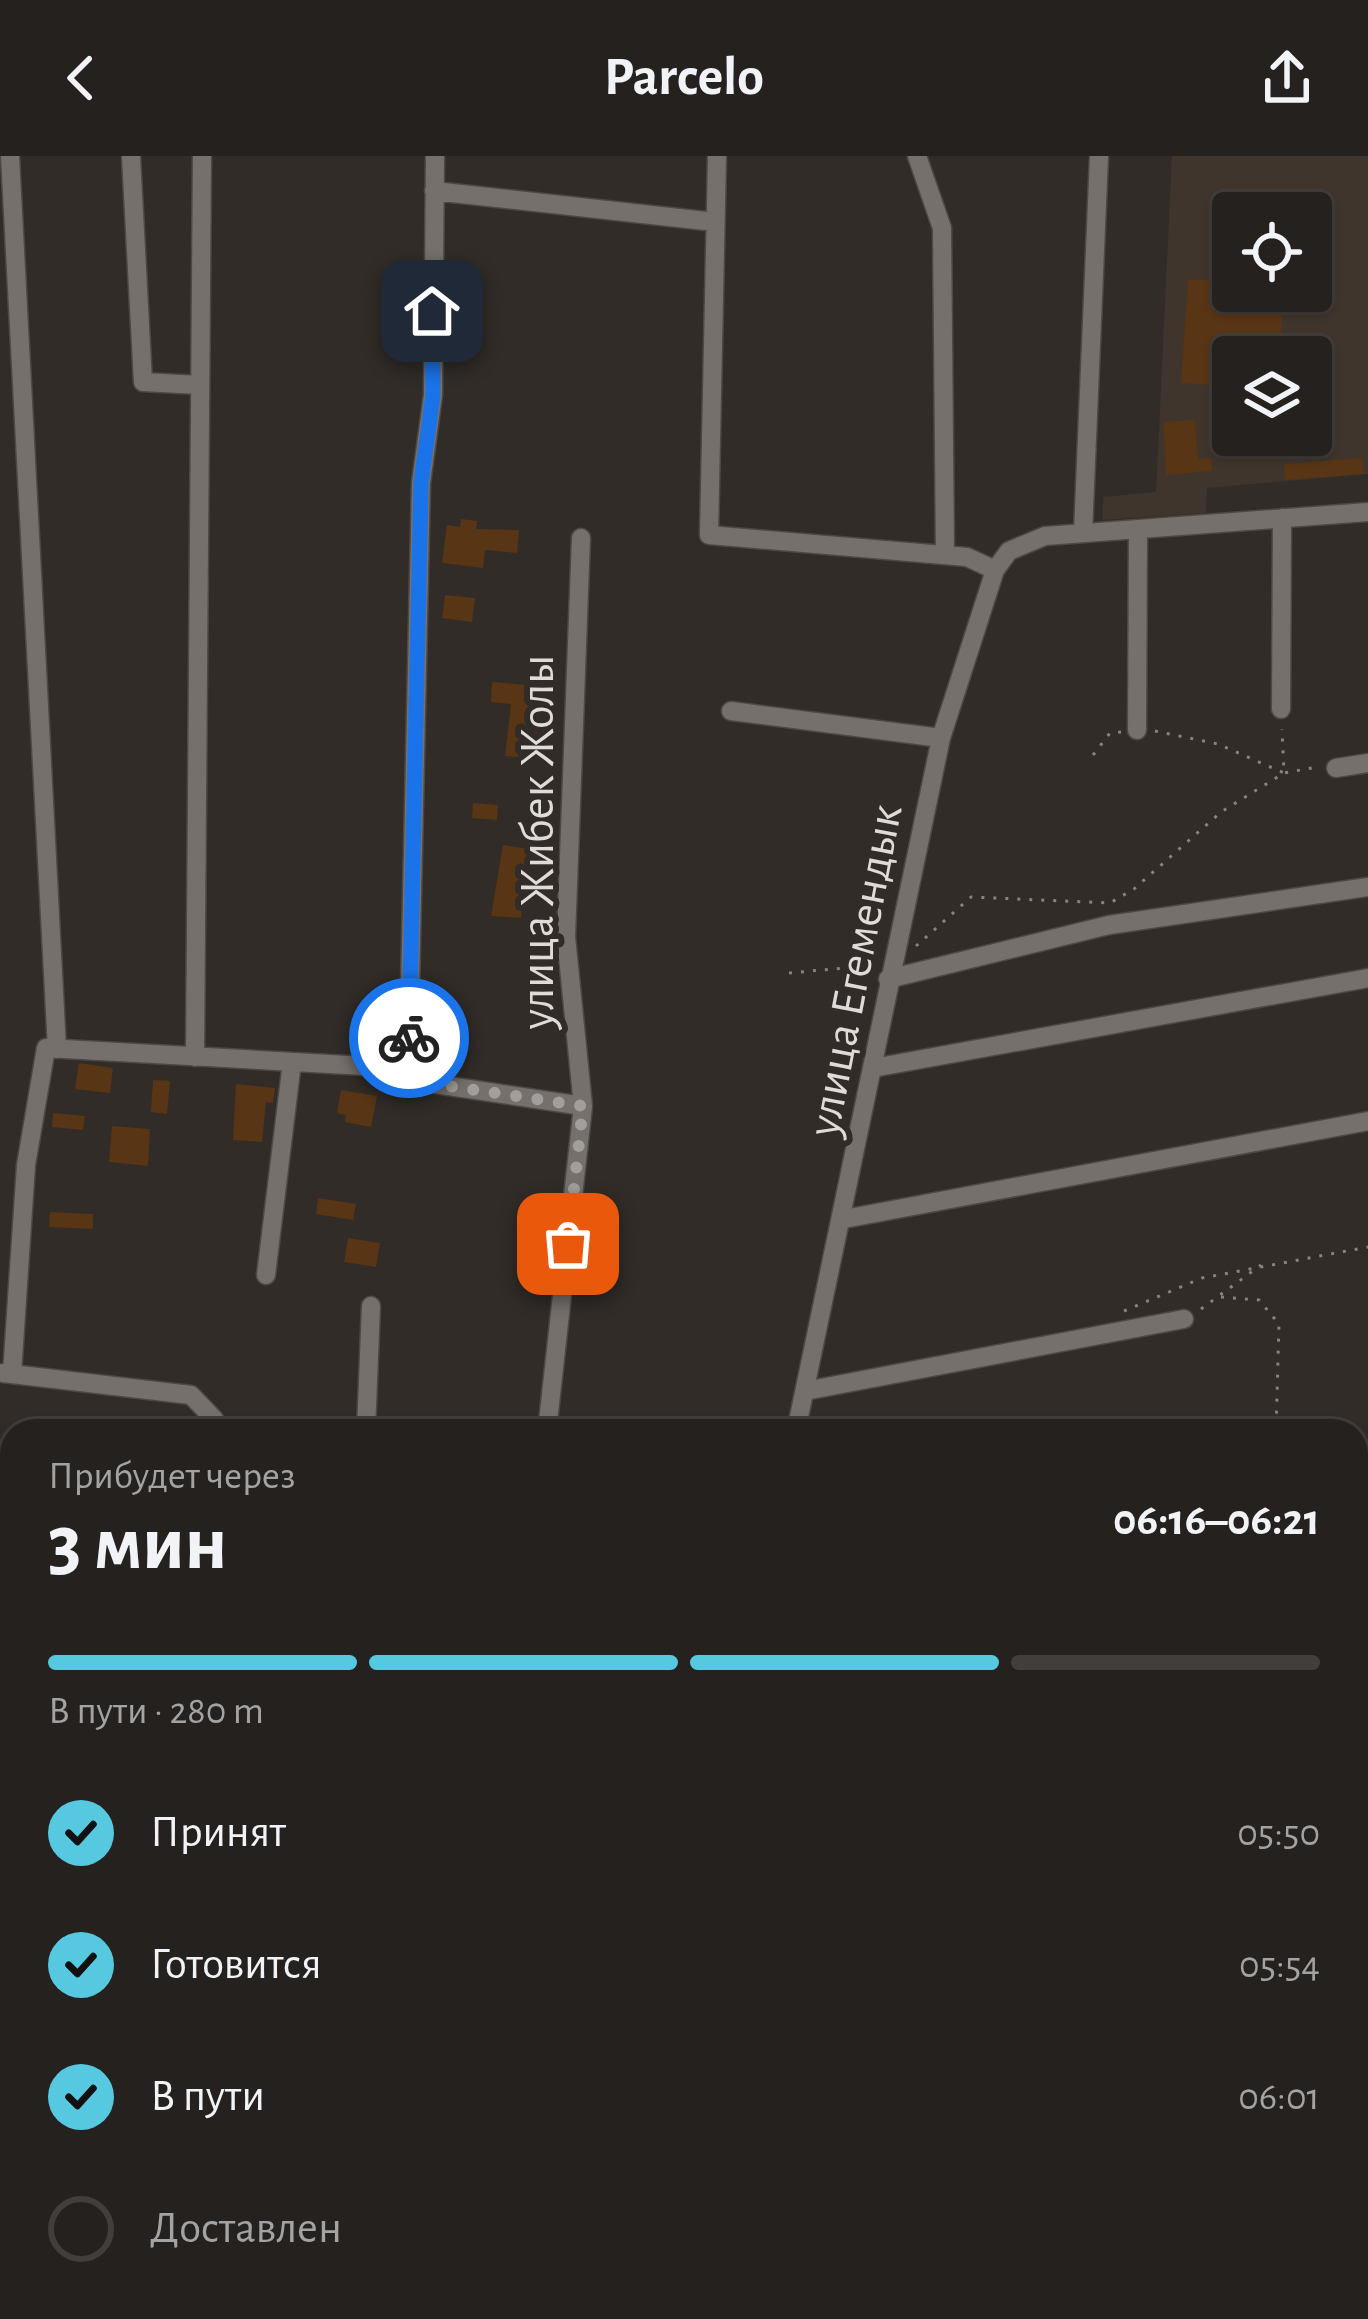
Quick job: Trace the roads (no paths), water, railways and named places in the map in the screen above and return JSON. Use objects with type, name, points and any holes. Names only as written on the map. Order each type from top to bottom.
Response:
[{"type":"street","points":[[10,156],[56,1049]]},
{"type":"street","points":[[131,156],[143,382],[199,385]]},
{"type":"street","points":[[195,1057],[202,156]]},
{"type":"street","points":[[408,1080],[421,483],[433,395],[436,156]]},
{"type":"street","points":[[717,156],[709,535],[967,557],[995,570]]},
{"type":"street","points":[[917,156],[941,228],[945,555]]},
{"type":"street","points":[[1099,156],[1083,532],[1368,512]]},
{"type":"street","points":[[434,190],[716,223]]},
{"type":"street","points":[[1281,709],[1282,518]]},
{"type":"street","points":[[1137,730],[1138,529]]},
{"type":"street","name":"улица Егемендык","points":[[799,1419],[941,738],[995,570],[1024,541],[1083,532]]},
{"type":"street","name":"улица Жибек Жолы","points":[[548,1419],[583,1106],[566,937],[581,538]]},
{"type":"street","points":[[731,711],[941,738]]},
{"type":"street","points":[[1336,768],[1368,763]]},
{"type":"street","points":[[889,971],[1109,926],[1368,887]]},
{"type":"street","points":[[873,1068],[1368,978]]},
{"type":"street","points":[[214,1419],[191,1395],[6,1374],[26,1165],[46,1048],[365,1066],[408,1080],[583,1106]]},
{"type":"street","points":[[266,1275],[292,1062]]},
{"type":"street","points":[[844,1219],[1368,1121]]},
{"type":"street","points":[[366,1419],[371,1306]]},
{"type":"street","points":[[806,1391],[1184,1318]]}]
